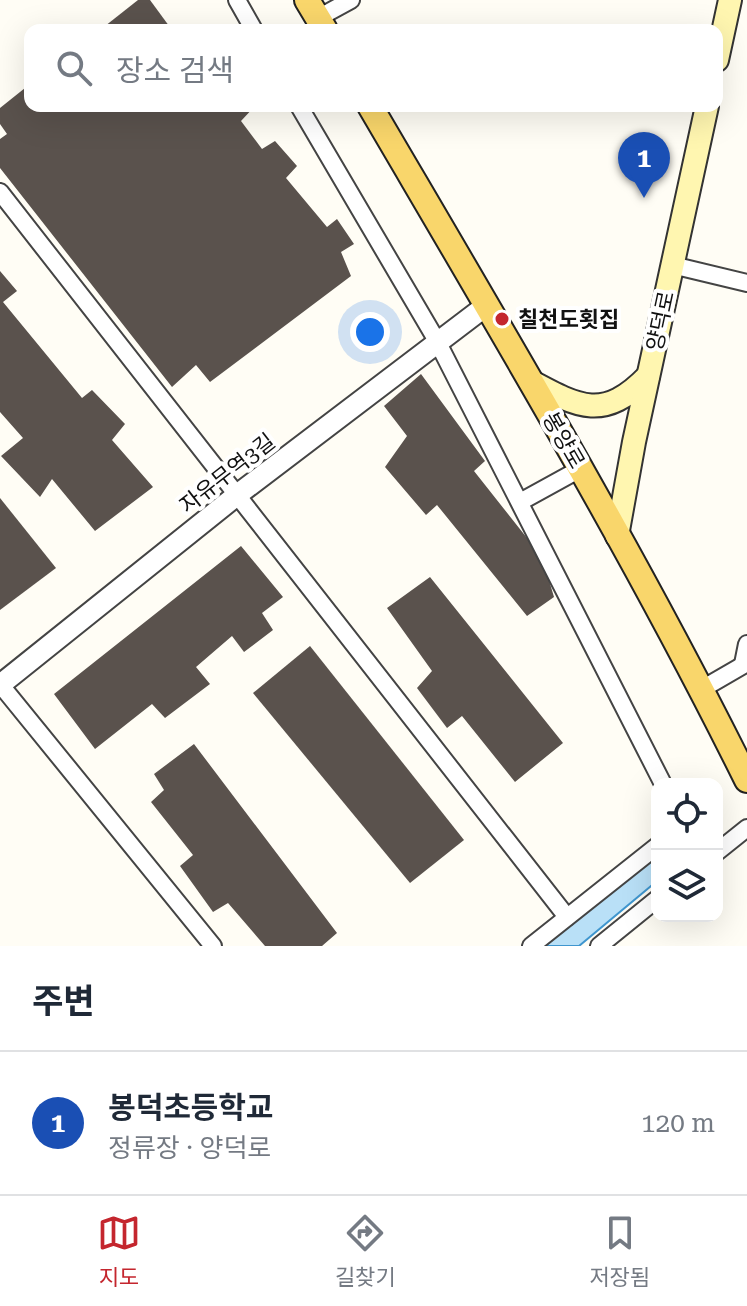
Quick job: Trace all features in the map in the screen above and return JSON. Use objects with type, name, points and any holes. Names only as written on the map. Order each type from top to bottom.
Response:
[{"type":"main road","points":[[723,32],[730,0]]},
{"type":"main road","name":"봉양로","points":[[374,112],[580,469],[702,689],[747,780]]},
{"type":"main road","name":"양덕로","points":[[617,536],[648,376],[706,112]]},
{"type":"main road","points":[[530,381],[575,405],[596,407],[624,398],[648,376]]},
{"type":"street","points":[[237,0],[251,24]]},
{"type":"street","points":[[317,16],[351,0]]},
{"type":"street","points":[[303,112],[437,341],[660,778]]},
{"type":"street","points":[[0,192],[567,917]]},
{"type":"street","points":[[672,265],[747,283]]},
{"type":"street","name":"자유무역3길","points":[[0,684],[237,495],[487,305]]},
{"type":"street","points":[[520,502],[580,469]]},
{"type":"street","points":[[702,689],[745,664],[747,644]]},
{"type":"street","points":[[0,684],[213,946]]},
{"type":"street","points":[[720,850],[747,828]]},
{"type":"street","points":[[531,946],[652,850]]},
{"type":"street","points":[[599,946],[651,904]]},
{"type":"water","points":[[651,859],[651,886],[579,946],[535,946]]},
{"type":"building","points":[[138,0],[150,0],[168,24],[108,24]]},
{"type":"building","points":[[24,89],[24,112],[249,112],[241,121],[262,149],[275,141],[297,166],[286,178],[327,227],[337,219],[354,244],[341,252],[351,276],[210,382],[196,365],[172,387],[0,168],[0,139],[7,134],[0,124],[0,108]]},
{"type":"building","points":[[0,271],[17,291],[3,302],[82,398],[92,390],[125,424],[112,440],[153,487],[95,531],[52,479],[40,497],[1,456],[23,438],[0,412]]},
{"type":"building","points":[[421,374],[485,461],[474,471],[542,557],[554,597],[527,616],[437,505],[426,515],[385,467],[407,436],[384,406]]},
{"type":"building","points":[[0,498],[56,568],[0,610]]},
{"type":"building","points":[[241,546],[283,597],[262,613],[273,630],[244,652],[232,636],[196,667],[210,684],[165,718],[152,704],[95,749],[54,694]]},
{"type":"building","points":[[430,577],[563,743],[515,782],[462,716],[447,728],[417,688],[432,671],[387,608]]},
{"type":"building","points":[[310,646],[464,840],[410,883],[253,693]]},
{"type":"building","points":[[194,744],[337,933],[322,946],[265,946],[228,903],[213,912],[180,866],[193,855],[151,802],[164,790],[154,774]]},
{"type":"place","name":"봉덕초등학교","points":[[644,198]]},
{"type":"place","name":"칠천도횟집","points":[[502,319]]}]
